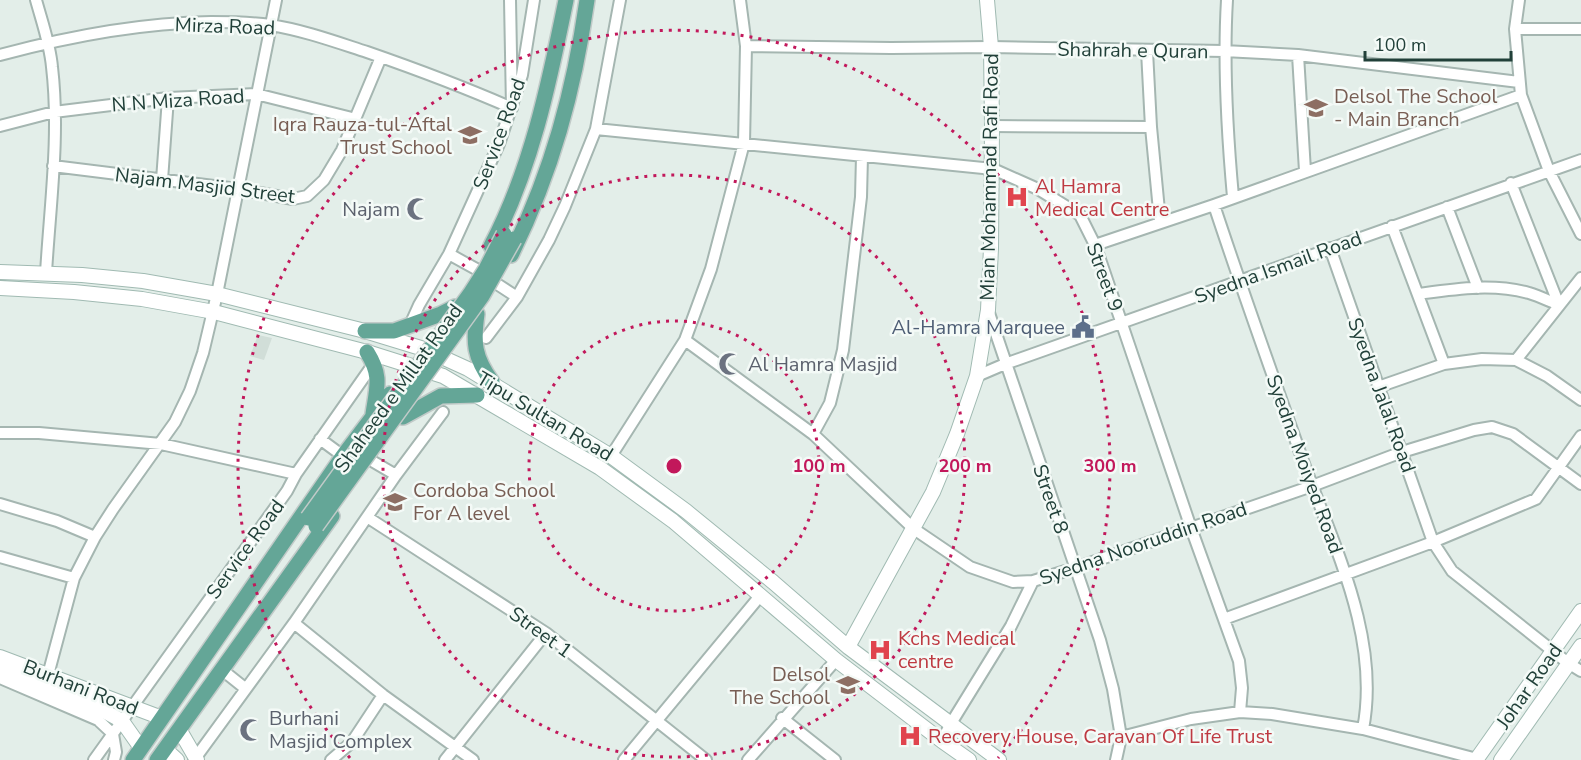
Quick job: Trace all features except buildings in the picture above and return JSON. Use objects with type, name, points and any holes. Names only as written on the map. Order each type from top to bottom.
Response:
[{"type":"main road","name":"Shaheed e Millat Road","points":[[137,754],[343,456],[373,414],[413,365],[455,307],[478,270],[502,224],[527,162],[566,0]]},
{"type":"main road","points":[[509,236],[547,117],[570,0]]},
{"type":"main road","points":[[219,672],[220,660],[312,522],[470,294],[533,196],[558,113],[579,0]]},
{"type":"main road","name":"Shaheed e Millat Road","points":[[166,757],[179,729],[435,374],[497,284],[530,217],[549,168],[575,76],[587,0]]},
{"type":"main road","name":"Mian Mohammad Rafi Road","points":[[848,647],[933,492],[977,376],[988,310],[993,169],[991,47],[987,0]]},
{"type":"main road","points":[[0,272],[46,273],[143,281],[218,294],[365,331],[428,343],[436,349],[449,352]]},
{"type":"main road","name":"Tipu Sultan Road","points":[[0,288],[142,299],[214,312],[370,357],[413,365],[435,374],[477,395],[600,468],[673,521],[836,660],[969,760]]},
{"type":"main road","points":[[365,331],[394,331],[455,307]]},
{"type":"main road","points":[[477,314],[475,346],[482,368],[492,382]]},
{"type":"main road","name":"Tipu Sultan Road","points":[[449,352],[492,382],[611,456],[686,511],[848,647],[999,760]]},
{"type":"main road","points":[[370,357],[378,376],[373,414]]},
{"type":"main road","points":[[396,386],[406,384],[414,389],[418,397]]},
{"type":"main road","points":[[403,417],[441,396],[477,395]]},
{"type":"main road","points":[[203,657],[212,652],[312,522]]},
{"type":"main road","points":[[760,596],[773,582]]},
{"type":"main road","name":"Johar Road","points":[[1477,760],[1581,611]]},
{"type":"main road","name":"Johar Road","points":[[1501,760],[1581,646]]},
{"type":"main road","name":"Burhani Road","points":[[0,657],[162,718]]},
{"type":"main road","name":"Burhani Road","points":[[0,669],[104,711],[122,721],[137,754]]},
{"type":"main road","points":[[179,729],[196,759]]},
{"type":"street","points":[[36,0],[52,66],[54,112],[46,273]]},
{"type":"street","points":[[48,675],[74,578],[95,537],[113,509],[175,422],[190,391],[203,353],[218,294],[276,0]]},
{"type":"street","points":[[510,0],[512,108]]},
{"type":"street","name":"Service Road","points":[[410,325],[418,305],[449,254],[495,154],[522,75],[534,0]]},
{"type":"street","points":[[486,339],[517,297],[561,214],[596,129],[620,0]]},
{"type":"street","points":[[611,456],[685,340],[711,269],[744,143],[747,46],[740,0]]},
{"type":"street","points":[[1227,0],[1224,51],[1226,124],[1233,197]]},
{"type":"street","points":[[1519,0],[1515,28],[1521,95],[1550,171],[1581,234]]},
{"type":"street","name":"Mirza Road","points":[[0,55],[47,42],[120,28],[172,23],[270,25],[336,42],[381,57],[460,85],[512,108]]},
{"type":"street","points":[[1515,28],[1581,28]]},
{"type":"street","name":"Shahrah e Quran","points":[[747,46],[1224,51],[1298,55],[1519,82]]},
{"type":"street","points":[[1147,51],[1151,127],[1160,221]]},
{"type":"street","points":[[1298,55],[1305,171]]},
{"type":"street","name":"Najam Masjid Street","points":[[53,166],[238,189],[293,199],[307,196],[324,180],[342,150],[381,57]]},
{"type":"street","name":"N N Miza Road","points":[[0,126],[54,112],[168,98],[256,94],[356,119]]},
{"type":"street","points":[[1095,245],[1521,95]]},
{"type":"street","points":[[162,180],[168,98]]},
{"type":"street","points":[[992,126],[1151,127]]},
{"type":"street","name":"Street 9","points":[[596,129],[993,169],[1038,189],[1080,215],[1095,245],[1191,528],[1239,661],[1242,688],[1240,712]]},
{"type":"street","points":[[813,434],[830,403],[843,350],[861,197],[862,156]]},
{"type":"street","name":"Syedna Ismail Road","points":[[977,376],[1511,183],[1581,160]]},
{"type":"street","points":[[1511,183],[1559,305]]},
{"type":"street","name":"Syedna Moiyed Road","points":[[1214,205],[1239,282],[1346,574],[1363,642],[1368,683],[1363,729]]},
{"type":"street","points":[[1447,207],[1478,288]]},
{"type":"street","points":[[1392,226],[1444,364]]},
{"type":"street","name":"Syedna Jalal Road","points":[[1330,248],[1433,542],[1452,571],[1568,663],[1581,670]]},
{"type":"street","points":[[449,254],[478,270]]},
{"type":"street","points":[[1516,360],[1581,278]]},
{"type":"street","points":[[497,284],[517,297]]},
{"type":"street","points":[[1418,294],[1478,288],[1508,289],[1529,293],[1559,305]]},
{"type":"street","name":"Street 8","points":[[988,310],[1100,640],[1113,689],[1121,737],[1116,760]]},
{"type":"street","name":"Syedna Nooruddin Road","points":[[685,340],[813,434],[914,529],[970,567],[1013,582],[1033,581],[1075,568],[1312,486],[1402,452],[1474,430],[1492,427],[1513,434],[1581,484]]},
{"type":"street","name":"Service Road","points":[[94,760],[287,491],[370,357]]},
{"type":"street","points":[[1378,387],[1444,364],[1482,359],[1516,360],[1547,376],[1581,400]]},
{"type":"street","points":[[196,759],[443,412]]},
{"type":"street","points":[[0,433],[39,433],[161,444],[296,474]]},
{"type":"street","points":[[1224,619],[1433,542],[1536,499],[1581,436]]},
{"type":"street","points":[[320,439],[343,456]]},
{"type":"street","points":[[372,461],[396,475]]},
{"type":"street","points":[[0,504],[57,521],[95,537]]},
{"type":"street","name":"Street 1","points":[[367,517],[546,633],[706,760]]},
{"type":"street","points":[[0,557],[74,578]]},
{"type":"street","points":[[942,741],[1011,626],[1033,581]]},
{"type":"street","points":[[624,760],[760,596]]},
{"type":"street","points":[[294,623],[382,695],[473,760]]},
{"type":"street","points":[[445,760],[546,633]]},
{"type":"street","points":[[748,760],[782,718],[836,660]]},
{"type":"street","points":[[219,672],[246,688]]},
{"type":"street","points":[[0,678],[98,720],[112,734],[115,756]]},
{"type":"street","points":[[331,760],[352,742],[382,695]]},
{"type":"street","points":[[1121,737],[1191,719],[1240,712],[1272,714],[1363,729],[1477,760]]},
{"type":"street","points":[[782,718],[835,760]]},
{"type":"shaded area","points":[[258,335],[272,338],[264,360],[250,356]]},
{"type":"place","name":"Delsol The School - Main Branch","points":[[1316,108]]},
{"type":"place","name":"Iqra Rauza-tul-Aftal Trust School","points":[[470,135]]},
{"type":"place","name":"Al Hamra Medical Centre","points":[[1017,197]]},
{"type":"place","name":"Najam","points":[[418,209]]},
{"type":"place","name":"Al-Hamra Marquee","points":[[1083,327]]},
{"type":"place","name":"Al Hamra Masjid","points":[[730,364]]},
{"type":"place","name":"Cordoba School For A level","points":[[395,502]]},
{"type":"place","name":"Kchs Medical centre","points":[[880,650]]},
{"type":"place","name":"Delsol The School","points":[[848,685]]},
{"type":"place","name":"Burhani Masjid Complex","points":[[251,730]]},
{"type":"place","name":"Recovery House, Caravan Of Life Trust","points":[[910,736]]}]
